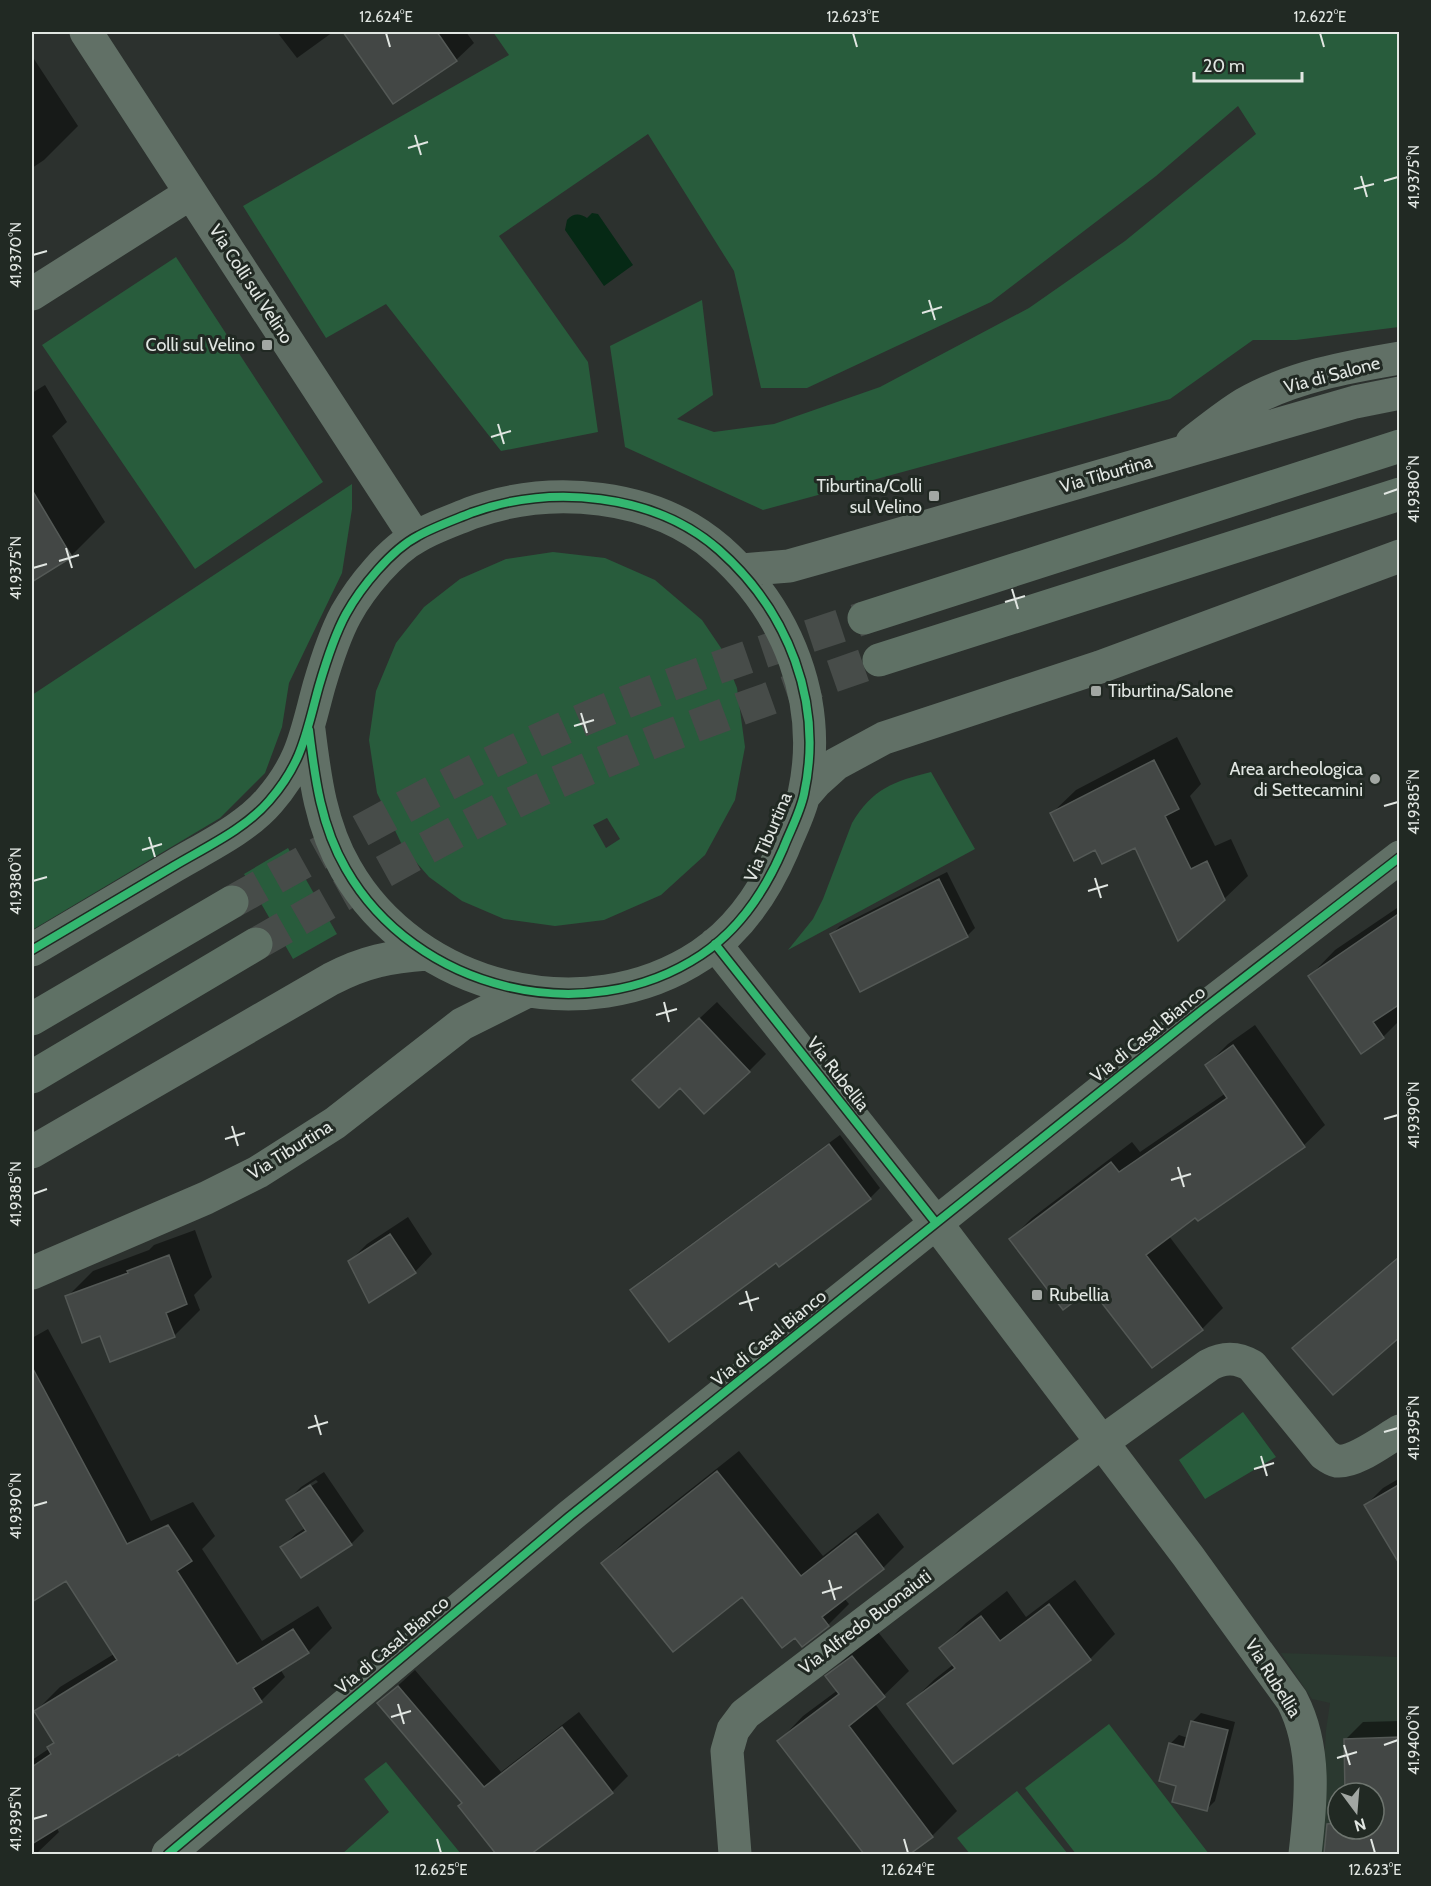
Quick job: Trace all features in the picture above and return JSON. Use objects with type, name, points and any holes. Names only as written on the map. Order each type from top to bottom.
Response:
[{"type":"main road","points":[[864,618],[1400,446]]},
{"type":"main road","points":[[879,660],[1400,494]]},
{"type":"main road","points":[[32,1019],[232,902]]},
{"type":"main road","points":[[32,1077],[256,944]]},
{"type":"street","name":"Via Colli sul Velino","points":[[86,32],[415,537]]},
{"type":"street","points":[[32,294],[190,193]]},
{"type":"street","name":"Via di Salone","points":[[1176,454],[1229,414],[1264,394],[1315,376],[1400,358]]},
{"type":"street","name":"Via Tiburtina","points":[[742,570],[768,569],[800,563],[1355,402],[1400,393]]},
{"type":"street","name":"Via Tiburtina","points":[[32,950],[247,821],[271,799],[300,754],[309,730],[330,650],[346,614],[371,579],[392,555],[415,537],[475,511],[548,497],[594,497],[634,506],[672,520],[711,543],[742,570],[775,616],[786,636],[800,676],[808,716],[810,751],[804,797],[772,873],[744,917],[715,944],[688,963],[635,985],[576,994],[528,991],[484,982],[427,954],[379,912],[356,885],[327,830],[321,808],[309,730]]},
{"type":"street","name":"Via Tiburtina","points":[[804,797],[816,782],[836,764],[884,738],[1100,667],[1400,556]]},
{"type":"street","name":"Via di Casal Bianco","points":[[168,1854],[570,1516],[1201,1011],[1400,857]]},
{"type":"street","name":"Via Rubellia","points":[[715,944],[936,1223],[1188,1556],[1298,1712],[1309,1750],[1310,1813],[1305,1854]]},
{"type":"street","points":[[32,1152],[357,965],[427,954]]},
{"type":"street","name":"Via Tiburtina","points":[[32,1273],[206,1198],[258,1172],[335,1123],[462,1024],[528,991]]},
{"type":"street","name":"Via Alfredo Buonaiuti","points":[[735,1854],[727,1752],[733,1730],[745,1714],[1102,1443],[1209,1365],[1217,1361],[1237,1359],[1245,1361],[1258,1371],[1324,1454],[1338,1461],[1355,1457],[1400,1431]]},
{"type":"shaded area","points":[[493,32],[1399,32],[1399,327],[1296,340],[1253,340],[1170,399],[763,510],[625,447],[610,346],[702,300],[713,395],[677,419],[714,432],[774,424],[880,387],[1029,308],[1125,241],[1256,134],[1238,106],[1156,176],[991,302],[807,388],[761,388],[734,271],[648,134],[499,236],[588,362],[598,432],[501,451],[386,304],[326,338],[243,206],[509,55]]},
{"type":"shaded area","points":[[592,213],[598,214],[633,265],[604,286],[565,230],[567,220],[572,216],[582,215],[587,218]]},
{"type":"shaded area","points":[[176,257],[323,482],[195,569],[42,345]]},
{"type":"shaded area","points":[[352,484],[352,509],[342,573],[289,683],[282,727],[265,773],[220,818],[32,930],[32,695]]},
{"type":"shaded area","points":[[553,552],[605,558],[655,580],[702,620],[721,648],[737,688],[745,747],[735,800],[705,855],[661,895],[604,920],[555,926],[504,919],[462,901],[429,877],[403,847],[377,793],[369,740],[376,691],[396,643],[424,607],[460,579],[506,559]],"holes":[[[607,818],[620,839],[606,848],[593,825]]]},
{"type":"shaded area","points":[[931,772],[975,849],[788,950],[813,919],[852,823],[860,811],[885,788]]},
{"type":"shaded area","points":[[288,848],[337,934],[293,959],[244,874]]},
{"type":"shaded area","points":[[1243,1412],[1276,1457],[1205,1499],[1179,1460]]},
{"type":"shaded area","points":[[1281,1653],[1399,1657],[1399,1854],[1319,1854],[1326,1730],[1330,1703],[1312,1699]]},
{"type":"shaded area","points":[[1109,1724],[1209,1854],[1076,1854],[1025,1788]]},
{"type":"shaded area","points":[[386,1762],[461,1854],[342,1854],[389,1812],[364,1779]]},
{"type":"shaded area","points":[[1017,1791],[1068,1854],[970,1854],[957,1838]]},
{"type":"building","points":[[343,32],[437,32],[457,61],[393,104]]},
{"type":"building","points":[[32,490],[72,557],[32,582]]},
{"type":"building","points":[[1154,760],[1179,809],[1165,816],[1191,869],[1207,861],[1225,900],[1178,941],[1135,848],[1102,864],[1095,850],[1074,861],[1050,813]]},
{"type":"building","points":[[939,879],[968,937],[860,992],[830,934]]},
{"type":"building","points":[[1400,913],[1400,1004],[1373,1022],[1384,1038],[1361,1054],[1308,976]]},
{"type":"building","points":[[699,1018],[750,1072],[704,1114],[680,1088],[659,1108],[632,1080]]},
{"type":"building","points":[[1233,1045],[1305,1147],[1198,1221],[1195,1218],[1146,1255],[1203,1330],[1152,1368],[1091,1289],[1063,1310],[1009,1239],[1111,1162],[1119,1172],[1227,1098],[1205,1065]]},
{"type":"building","points":[[829,1144],[871,1199],[779,1267],[776,1263],[669,1342],[630,1290]]},
{"type":"building","points":[[390,1234],[416,1273],[369,1303],[348,1261]]},
{"type":"building","points":[[169,1255],[187,1304],[166,1313],[175,1337],[110,1362],[100,1336],[82,1343],[65,1296]]},
{"type":"building","points":[[1400,1256],[1400,1337],[1333,1395],[1292,1348]]},
{"type":"building","points":[[32,1367],[127,1544],[168,1525],[192,1561],[177,1571],[237,1664],[293,1629],[309,1653],[253,1688],[262,1702],[179,1756],[178,1754],[32,1844],[32,1767],[51,1754],[47,1747],[54,1743],[34,1711],[117,1660],[66,1581],[32,1602]]},
{"type":"building","points":[[717,1471],[801,1576],[856,1533],[884,1569],[822,1617],[829,1626],[802,1647],[795,1638],[782,1648],[742,1597],[673,1652],[601,1563]]},
{"type":"building","points":[[1400,1484],[1400,1565],[1364,1505]]},
{"type":"building","points":[[310,1485],[352,1545],[301,1578],[280,1547],[306,1531],[286,1500]]},
{"type":"building","points":[[1049,1604],[1091,1660],[953,1764],[907,1704],[955,1668],[939,1648],[981,1616],[1000,1641]]},
{"type":"building","points":[[852,1656],[885,1697],[849,1726],[933,1837],[910,1854],[864,1854],[777,1741],[839,1694],[825,1676]]},
{"type":"building","points":[[398,1686],[484,1787],[562,1727],[613,1793],[531,1854],[496,1854],[458,1806],[462,1803],[377,1703]]},
{"type":"building","points":[[1191,1721],[1228,1730],[1207,1811],[1172,1802],[1176,1786],[1159,1781],[1169,1743],[1184,1747]]},
{"type":"building","points":[[1400,1737],[1400,1854],[1324,1854],[1326,1834],[1326,1841],[1386,1841],[1386,1781],[1345,1781],[1344,1739]]},
{"type":"tunnel","points":[[232,902],[431,793],[553,733],[668,686],[864,618]]},
{"type":"tunnel","points":[[256,944],[443,839],[507,806],[598,764],[691,727],[879,660]]},
{"type":"cycle path","points":[[32,950],[224,837],[259,811],[280,787],[296,760],[334,640],[346,614],[368,581],[397,550],[418,536],[471,513],[502,504],[567,497],[601,499],[664,516],[693,531],[719,550],[743,574],[764,601],[795,660],[804,692],[809,726],[809,760],[802,801],[776,865],[750,908],[728,933],[701,955],[655,978],[606,991],[556,994],[506,986],[458,970],[414,944],[376,911],[337,853],[320,802],[309,730]]},
{"type":"cycle path","points":[[168,1854],[570,1516],[1201,1011],[1400,857]]},
{"type":"cycle path","points":[[715,944],[936,1223]]},
{"type":"place","name":"Colli sul Velino","points":[[267,345]]},
{"type":"place","name":"Tiburtina/Colli sul Velino","points":[[934,496]]},
{"type":"place","name":"Tiburtina/Salone","points":[[1096,691]]},
{"type":"place","name":"Area archeologica di Settecamini","points":[[1375,779]]},
{"type":"place","name":"Rubellia","points":[[1037,1295]]}]
